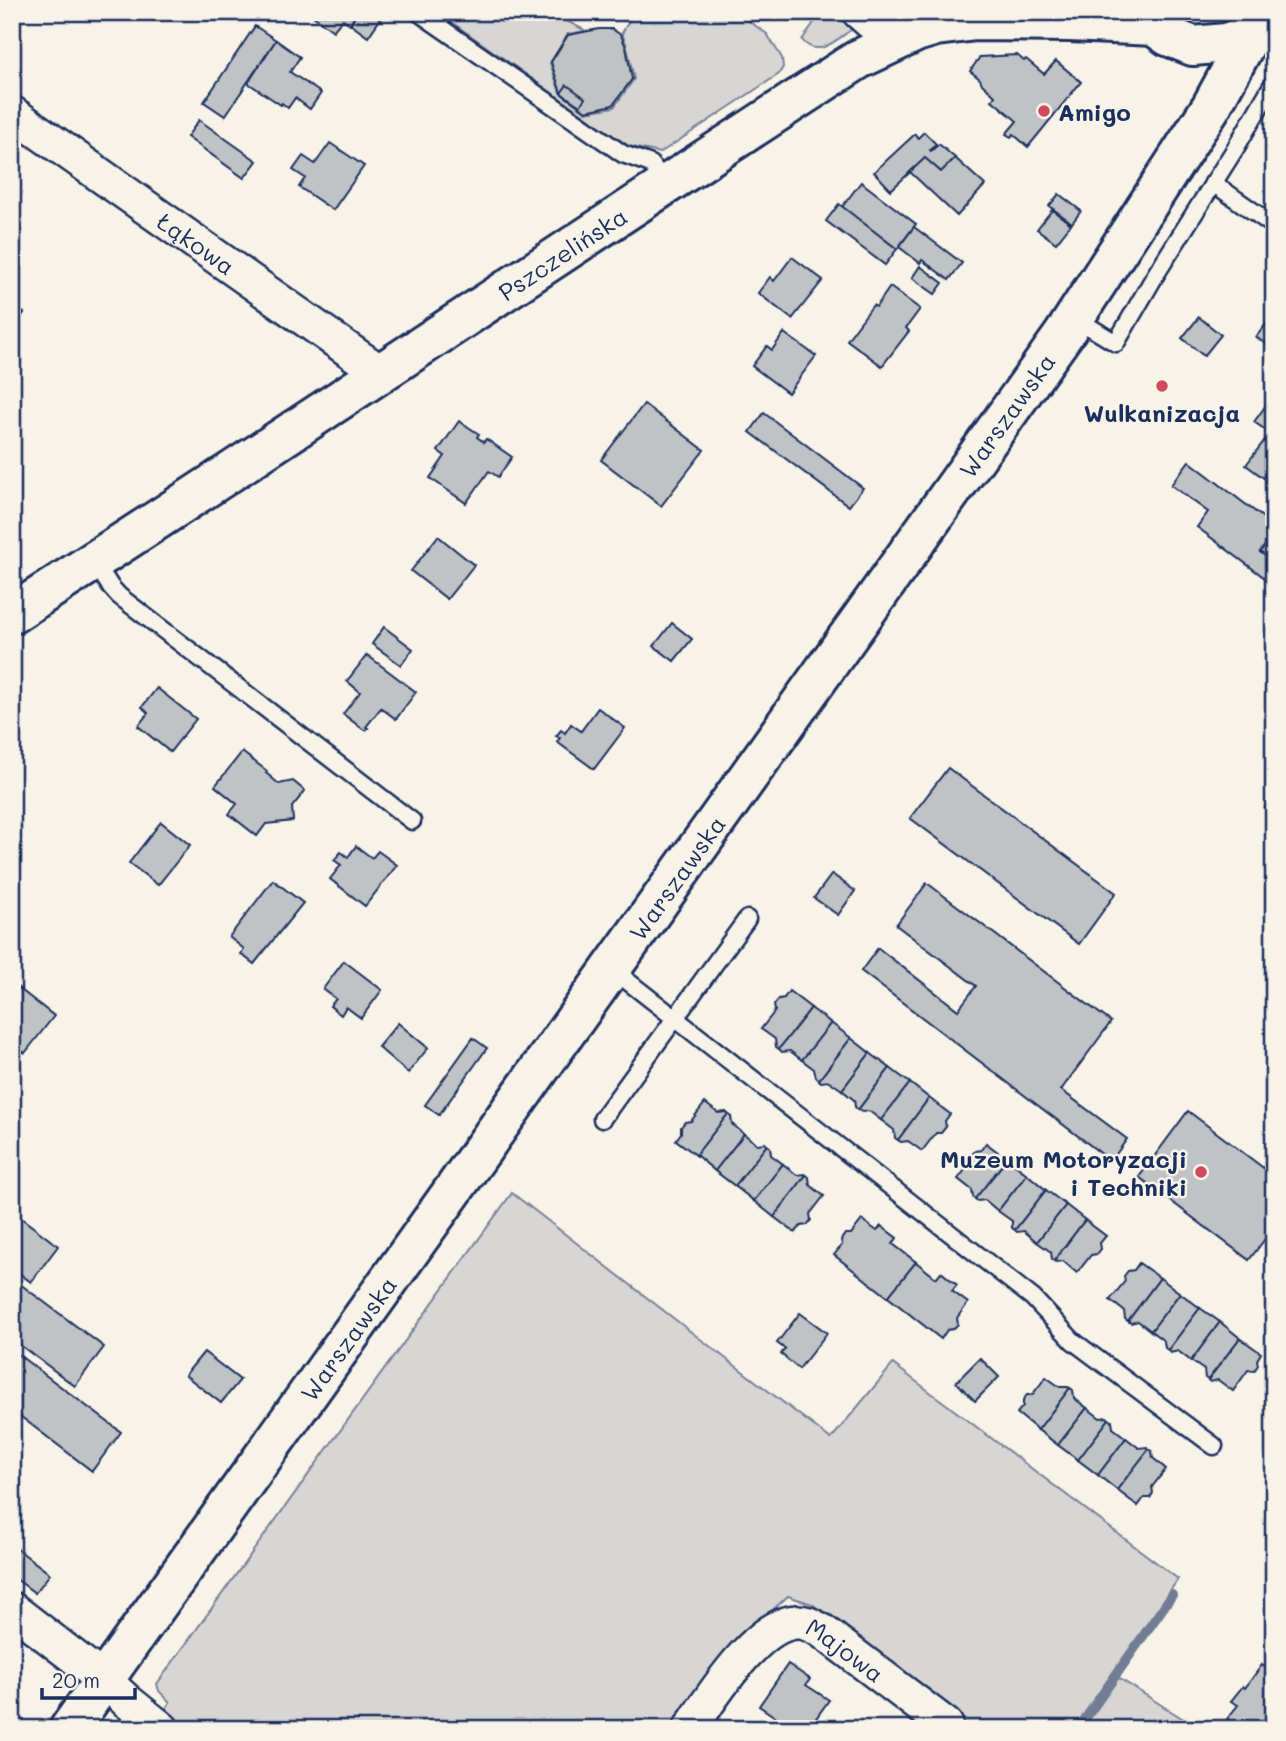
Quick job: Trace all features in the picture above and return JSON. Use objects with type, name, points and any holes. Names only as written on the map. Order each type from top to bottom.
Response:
[{"type":"main road","name":"Pszczelińska","points":[[12,614],[666,184],[859,60],[893,43],[954,18],[1006,16],[1165,24],[1226,43],[1243,35],[1259,19]]},
{"type":"main road","name":"Warszawska","points":[[69,1729],[1075,318],[1211,107],[1259,19]]},
{"type":"main road","points":[[1165,24],[1207,75],[1211,107]]},
{"type":"street","points":[[859,12],[893,43]]},
{"type":"street","name":"Łąkowa","points":[[12,113],[380,373]]},
{"type":"street","points":[[12,1609],[162,1729]]},
{"type":"street","name":"Majowa","points":[[690,1729],[710,1698],[744,1655],[760,1639],[796,1622],[811,1625],[822,1632],[946,1725]]},
{"type":"lane","points":[[418,12],[623,154],[651,164],[666,184]]},
{"type":"lane","points":[[1075,318],[1116,343],[1274,82]]},
{"type":"lane","points":[[1213,183],[1274,226]]},
{"type":"lane","points":[[94,562],[119,596],[412,821]]},
{"type":"lane","points":[[602,1119],[747,919]]},
{"type":"lane","points":[[612,969],[1033,1298],[1073,1340],[1214,1446]]},
{"type":"shaded area","points":[[437,12],[488,12],[502,22],[508,12],[550,12],[586,31],[568,34],[550,63],[560,93],[586,112],[614,107],[634,79],[622,33],[634,12],[736,12],[767,34],[782,58],[783,67],[779,74],[660,153],[628,146]]},
{"type":"shaded area","points":[[803,12],[831,12],[854,28],[821,48],[808,46],[802,40],[815,21]]},
{"type":"shaded area","points":[[512,1193],[831,1439],[893,1364],[1178,1579],[1114,1675],[1199,1729],[953,1729],[956,1718],[812,1604],[788,1596],[756,1625],[682,1729],[184,1729],[164,1711],[170,1702],[159,1691],[157,1684]]},
{"type":"building","points":[[308,12],[358,12],[350,24],[343,19],[333,31]]},
{"type":"building","points":[[358,12],[385,12],[368,37],[350,24]]},
{"type":"building","points":[[255,26],[276,40],[225,116],[204,102]]},
{"type":"building","points":[[612,29],[621,35],[632,79],[613,105],[586,111],[561,93],[551,62],[568,35]]},
{"type":"building","points":[[276,40],[300,57],[290,72],[321,93],[310,109],[295,98],[288,108],[248,83]]},
{"type":"building","points":[[1017,55],[1044,74],[1056,61],[1081,82],[1028,147],[1013,134],[1011,137],[1006,134],[1017,121],[992,100],[995,96],[970,71],[980,57]]},
{"type":"building","points":[[567,85],[585,98],[580,106],[561,93]]},
{"type":"building","points":[[199,120],[257,161],[244,178],[187,137]]},
{"type":"building","points":[[924,132],[936,144],[931,151],[939,144],[955,158],[941,172],[925,158],[891,190],[874,172],[915,134],[918,138]]},
{"type":"building","points":[[330,143],[364,166],[333,210],[299,187],[305,178],[293,170],[303,156],[315,164]]},
{"type":"building","points":[[925,158],[941,172],[955,158],[985,185],[957,216],[910,172]]},
{"type":"building","points":[[861,182],[916,224],[897,249],[842,207]]},
{"type":"building","points":[[1059,194],[1081,211],[1072,223],[1049,206]]},
{"type":"building","points":[[839,204],[897,249],[885,265],[826,221]]},
{"type":"building","points":[[1052,210],[1071,224],[1056,243],[1037,229]]},
{"type":"building","points":[[914,227],[962,263],[949,280],[899,247]]},
{"type":"building","points":[[792,257],[823,280],[792,319],[758,293],[770,277],[774,281]]},
{"type":"building","points":[[920,266],[943,283],[935,294],[912,278]]},
{"type":"building","points":[[890,287],[920,309],[906,328],[909,331],[882,366],[847,340]]},
{"type":"building","points":[[12,305],[24,313],[12,330]]},
{"type":"building","points":[[1274,314],[1274,350],[1256,337]]},
{"type":"building","points":[[1199,317],[1221,335],[1204,356],[1182,338]]},
{"type":"building","points":[[784,333],[816,356],[788,393],[752,366],[767,346],[772,350]]},
{"type":"building","points":[[1274,394],[1274,464],[1264,478],[1246,465],[1270,433],[1254,422]]},
{"type":"building","points":[[644,404],[704,450],[661,506],[601,460]]},
{"type":"building","points":[[764,413],[863,488],[849,506],[750,432]]},
{"type":"building","points":[[459,421],[479,434],[477,437],[484,442],[486,439],[512,457],[498,477],[489,471],[466,503],[430,478],[445,456],[438,451]]},
{"type":"building","points":[[1189,461],[1274,526],[1274,534],[1260,552],[1274,562],[1265,578],[1197,527],[1208,512],[1171,485]]},
{"type":"building","points":[[1274,464],[1274,485],[1264,478]]},
{"type":"building","points":[[1274,534],[1274,562],[1260,552]]},
{"type":"building","points":[[438,536],[474,565],[447,599],[411,571]]},
{"type":"building","points":[[672,623],[692,639],[674,661],[654,646]]},
{"type":"building","points":[[384,627],[413,649],[401,665],[372,644]]},
{"type":"building","points":[[367,655],[416,692],[396,719],[381,708],[364,730],[343,714],[360,692],[347,681]]},
{"type":"building","points":[[157,688],[196,719],[170,752],[138,726],[148,713],[142,707]]},
{"type":"building","points":[[598,708],[625,728],[594,769],[557,742],[560,738],[556,736],[561,730],[565,733],[571,724],[581,731]]},
{"type":"building","points":[[242,752],[279,784],[293,781],[305,791],[292,807],[293,821],[266,824],[257,836],[229,814],[237,804],[215,786]]},
{"type":"building","points":[[948,768],[1116,893],[1079,944],[910,818]]},
{"type":"building","points":[[1274,795],[1274,813],[1265,807]]},
{"type":"building","points":[[161,822],[190,845],[158,885],[129,863]]},
{"type":"building","points":[[356,846],[372,858],[378,851],[397,865],[365,906],[330,879],[341,865],[334,860],[341,852],[348,857]]},
{"type":"building","points":[[832,874],[855,891],[838,915],[814,898]]},
{"type":"building","points":[[273,880],[303,903],[254,964],[241,954],[244,949],[229,937]]},
{"type":"building","points":[[927,883],[1111,1022],[1061,1090],[1127,1139],[1111,1161],[861,971],[878,948],[958,1010],[976,986],[896,925]]},
{"type":"building","points":[[344,961],[382,990],[361,1018],[346,1007],[341,1015],[330,1006],[336,999],[323,989]]},
{"type":"building","points":[[12,983],[54,1016],[25,1053],[12,1044]]},
{"type":"building","points":[[789,991],[811,1008],[779,1049],[775,1039],[761,1029],[775,1011],[774,1005]]},
{"type":"building","points":[[811,1008],[831,1023],[802,1060],[790,1051],[782,1052],[779,1049]]},
{"type":"building","points":[[398,1023],[428,1048],[408,1073],[378,1047]]},
{"type":"building","points":[[831,1023],[851,1038],[819,1080],[814,1069],[802,1060]]},
{"type":"building","points":[[473,1038],[487,1048],[439,1115],[425,1105]]},
{"type":"building","points":[[851,1038],[870,1053],[842,1090],[829,1081],[821,1082],[819,1080]]},
{"type":"building","points":[[870,1053],[890,1068],[858,1110],[854,1100],[842,1090]]},
{"type":"building","points":[[890,1068],[910,1083],[881,1120],[869,1111],[858,1110]]},
{"type":"building","points":[[910,1083],[929,1098],[898,1140],[894,1130],[881,1120]]},
{"type":"building","points":[[929,1098],[950,1114],[945,1121],[946,1127],[941,1133],[936,1133],[922,1151],[908,1141],[898,1140]]},
{"type":"building","points":[[705,1103],[718,1113],[728,1114],[696,1155],[676,1140],[681,1133],[681,1127],[685,1122],[691,1121]]},
{"type":"building","points":[[1188,1111],[1274,1176],[1274,1227],[1249,1260],[1139,1177]]},
{"type":"building","points":[[728,1114],[732,1124],[744,1134],[715,1171],[696,1155]]},
{"type":"building","points":[[744,1134],[757,1144],[767,1145],[735,1186],[715,1171]]},
{"type":"building","points":[[986,1143],[1007,1159],[975,1199],[972,1190],[958,1179],[972,1161],[971,1156]]},
{"type":"building","points":[[767,1145],[771,1155],[783,1164],[754,1201],[735,1186]]},
{"type":"building","points":[[1007,1159],[1027,1174],[998,1211],[985,1200],[975,1199]]},
{"type":"building","points":[[783,1164],[797,1175],[806,1175],[774,1217],[754,1201]]},
{"type":"building","points":[[1027,1174],[1046,1190],[1015,1230],[1012,1228],[1012,1221],[998,1211]]},
{"type":"building","points":[[806,1175],[810,1185],[824,1196],[810,1214],[811,1220],[795,1233],[774,1217]]},
{"type":"building","points":[[1046,1190],[1066,1205],[1037,1242],[1024,1231],[1015,1230]]},
{"type":"building","points":[[1066,1205],[1085,1220],[1054,1261],[1051,1252],[1037,1242]]},
{"type":"building","points":[[12,1211],[58,1246],[31,1282],[12,1268]]},
{"type":"building","points":[[862,1220],[877,1231],[881,1226],[897,1238],[893,1244],[916,1262],[888,1297],[834,1255],[842,1245],[841,1240],[845,1234],[851,1234]]},
{"type":"building","points":[[1085,1220],[1106,1236],[1100,1243],[1101,1249],[1097,1254],[1091,1255],[1077,1273],[1063,1261],[1054,1261]]},
{"type":"building","points":[[916,1262],[936,1278],[941,1272],[957,1285],[952,1291],[968,1303],[957,1318],[958,1324],[947,1330],[941,1339],[888,1297]]},
{"type":"building","points":[[1139,1263],[1160,1278],[1128,1321],[1124,1311],[1110,1300],[1125,1281],[1124,1276]]},
{"type":"building","points":[[12,1278],[104,1347],[75,1386],[12,1339]]},
{"type":"building","points":[[1160,1278],[1180,1293],[1151,1331],[1138,1321],[1128,1321]]},
{"type":"building","points":[[1180,1293],[1200,1308],[1168,1350],[1164,1341],[1151,1331]]},
{"type":"building","points":[[1200,1308],[1220,1322],[1191,1361],[1178,1351],[1170,1353],[1168,1350]]},
{"type":"building","points":[[800,1313],[827,1333],[799,1369],[781,1354],[785,1349],[777,1343]]},
{"type":"building","points":[[1220,1322],[1240,1338],[1208,1380],[1204,1370],[1191,1361]]},
{"type":"building","points":[[1240,1338],[1261,1353],[1254,1371],[1248,1370],[1233,1391],[1218,1380],[1208,1380]]},
{"type":"building","points":[[12,1350],[121,1432],[92,1471],[12,1410]]},
{"type":"building","points":[[204,1352],[240,1380],[221,1403],[185,1375]]},
{"type":"building","points":[[980,1358],[999,1377],[975,1401],[956,1382]]},
{"type":"building","points":[[1046,1377],[1060,1387],[1070,1388],[1038,1430],[1017,1413],[1027,1395],[1032,1395]]},
{"type":"building","points":[[1070,1388],[1074,1398],[1087,1408],[1058,1445],[1038,1430]]},
{"type":"building","points":[[1087,1408],[1100,1418],[1109,1419],[1078,1460],[1058,1445]]},
{"type":"building","points":[[1109,1419],[1113,1428],[1126,1438],[1098,1475],[1078,1460]]},
{"type":"building","points":[[1126,1438],[1139,1448],[1149,1449],[1117,1490],[1098,1475]]},
{"type":"building","points":[[1149,1449],[1153,1458],[1166,1469],[1152,1487],[1150,1498],[1144,1498],[1138,1506],[1117,1490]]},
{"type":"building","points":[[12,1545],[50,1574],[35,1593],[12,1576]]},
{"type":"building","points":[[788,1664],[810,1679],[806,1685],[829,1700],[809,1728],[801,1722],[793,1729],[759,1706]]},
{"type":"building","points":[[1262,1665],[1274,1674],[1274,1718],[1268,1726],[1269,1729],[1239,1729],[1227,1719],[1238,1705],[1231,1701],[1243,1686],[1245,1688]]},
{"type":"waterway","points":[[1078,1729],[1172,1595]]},
{"type":"place","name":"Amigo","points":[[1044,111]]},
{"type":"place","name":"Wulkanizacja","points":[[1162,386]]},
{"type":"place","name":"Muzeum Motoryzacji i Techniki","points":[[1201,1172]]}]
